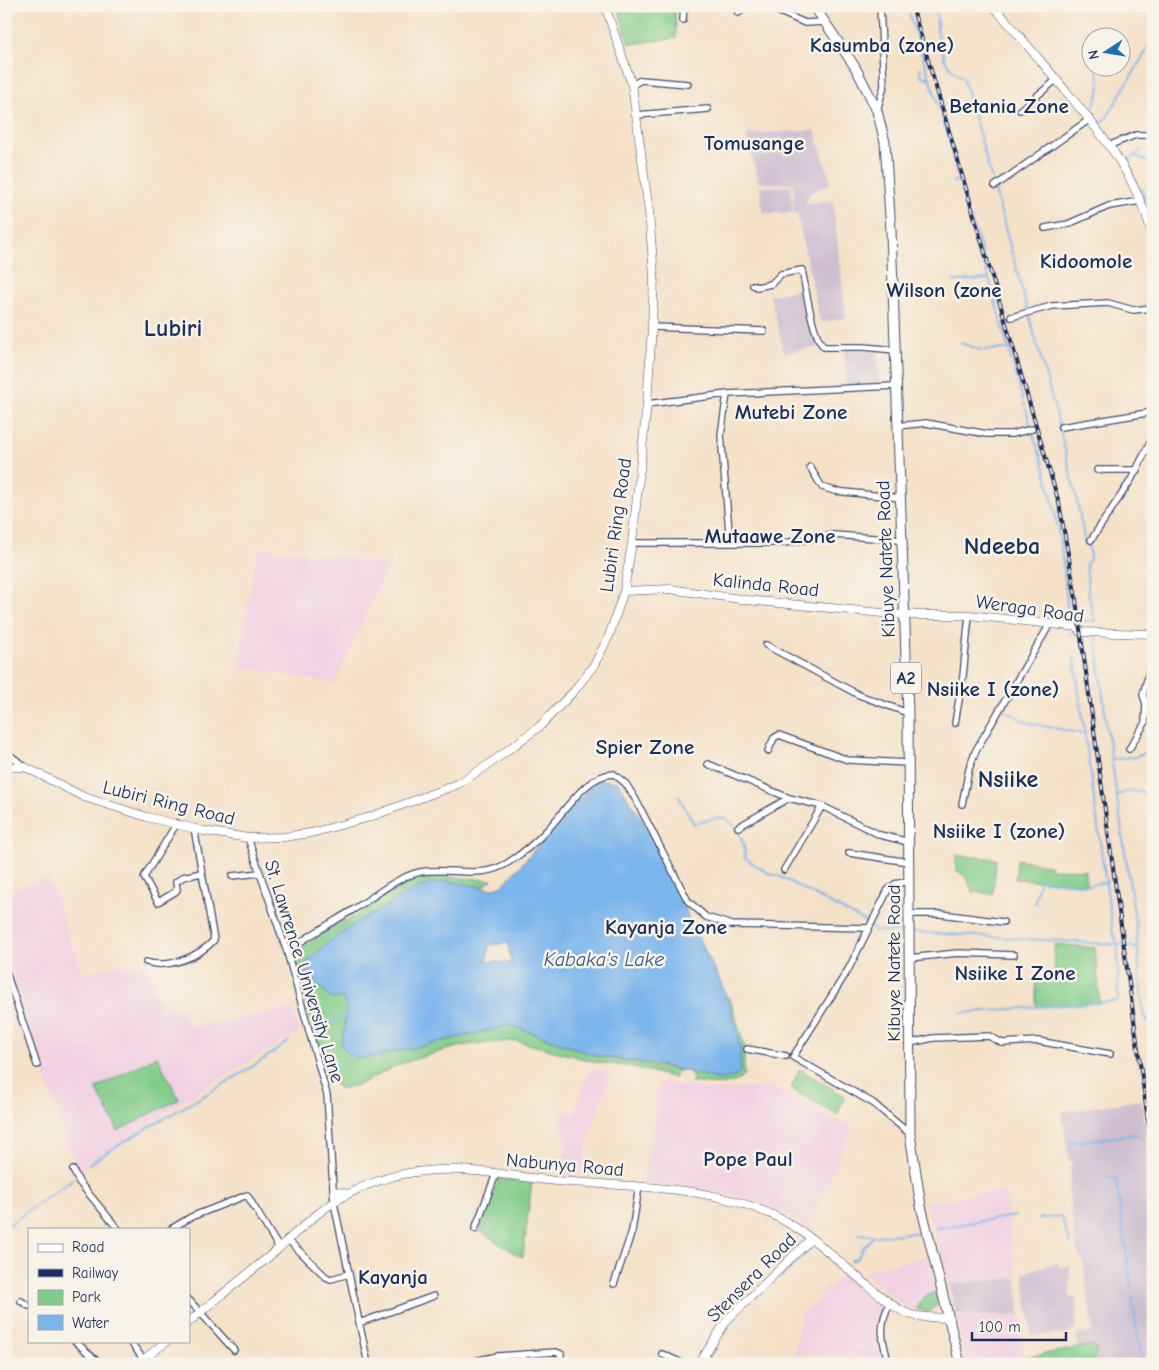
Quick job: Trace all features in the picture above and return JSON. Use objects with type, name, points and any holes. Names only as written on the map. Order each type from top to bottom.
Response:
[{"type":"main road","name":"Lubiri Ring Road","points":[[6,767],[25,767],[84,797],[146,817],[248,838],[284,837],[311,833],[370,817],[458,784],[488,765],[540,726],[574,691],[594,665],[609,636],[624,591],[632,543],[647,404],[652,327],[654,276],[651,237],[632,84],[605,6]]},
{"type":"main road","name":"Kibuye Natete Road","points":[[814,6],[855,67],[877,111],[885,142],[889,183],[908,713],[910,1134],[921,1206],[960,1364]]},
{"type":"main road","points":[[993,6],[1110,145],[1130,177],[1152,231]]},
{"type":"main road","name":"Kalinda Road","points":[[624,591],[670,589],[747,600],[903,615]]},
{"type":"main road","name":"Weraga Road","points":[[903,615],[969,615],[1078,627],[1080,632],[1153,634]]},
{"type":"main road","name":"Nabunya Road","points":[[190,1321],[279,1248],[316,1214],[348,1194],[383,1180],[425,1171],[459,1170],[692,1193],[739,1204],[778,1217],[811,1239],[890,1303],[916,1316],[950,1319]]},
{"type":"main road","points":[[334,1191],[348,1194]]},
{"type":"main road","name":"Stensera Road","points":[[699,1364],[727,1320],[811,1239]]},
{"type":"main road","points":[[141,1362],[166,1342]]},
{"type":"street","points":[[683,20],[684,6]]},
{"type":"street","points":[[738,13],[747,6]]},
{"type":"street","points":[[766,6],[805,23],[825,22]]},
{"type":"street","points":[[877,111],[884,86],[880,6]]},
{"type":"street","points":[[632,84],[641,80],[688,84]]},
{"type":"street","points":[[1020,110],[1056,80]]},
{"type":"street","points":[[636,114],[708,108]]},
{"type":"street","points":[[995,186],[1090,119]]},
{"type":"street","points":[[1110,145],[1136,135],[1153,135]]},
{"type":"street","points":[[1045,228],[1068,224],[1109,206],[1141,201]]},
{"type":"street","points":[[754,285],[757,287],[771,284],[781,274],[802,270],[814,323],[821,344],[824,347],[864,347],[895,350]]},
{"type":"street","points":[[1011,317],[1052,306],[1108,302],[1134,310],[1153,308]]},
{"type":"street","points":[[652,327],[764,331]]},
{"type":"street","points":[[647,404],[727,394],[895,386]]},
{"type":"street","points":[[727,394],[721,435],[730,543]]},
{"type":"street","points":[[1061,427],[1153,412]]},
{"type":"street","points":[[897,426],[926,423],[987,434],[1012,434],[1030,429]]},
{"type":"street","points":[[1091,540],[1137,470],[1153,437]]},
{"type":"street","points":[[810,467],[825,488],[835,491],[900,498]]},
{"type":"street","points":[[1097,470],[1137,470]]},
{"type":"street","points":[[632,543],[784,543],[834,535],[901,540]]},
{"type":"street","points":[[955,723],[964,676],[969,615]]},
{"type":"street","points":[[962,804],[969,769],[976,750],[1050,624]]},
{"type":"street","points":[[766,645],[858,695],[908,713]]},
{"type":"street","points":[[1129,749],[1145,723],[1146,704],[1142,695],[1153,657]]},
{"type":"street","points":[[768,751],[774,738],[779,735],[848,760],[908,764]]},
{"type":"street","points":[[6,752],[25,767]]},
{"type":"street","points":[[708,764],[789,798],[822,806],[880,835],[909,842]]},
{"type":"street","points":[[288,952],[392,884],[414,874],[437,871],[480,873],[501,867],[548,830],[589,784],[607,774],[614,774],[626,784],[656,836],[686,897],[696,910],[706,917],[732,925],[869,928]]},
{"type":"street","points":[[738,827],[789,798]]},
{"type":"street","points":[[784,870],[822,806]]},
{"type":"street","points":[[178,823],[144,877],[146,882],[158,902],[175,892],[176,882],[180,879],[201,873]]},
{"type":"street","points":[[146,962],[154,965],[165,964],[187,957],[206,950],[214,940],[194,828]]},
{"type":"street","name":"St. Lawrence University Lane","points":[[248,838],[288,952],[327,1095],[334,1203],[368,1364]]},
{"type":"street","points":[[849,853],[909,862]]},
{"type":"street","points":[[232,876],[260,873]]},
{"type":"street","points":[[909,881],[895,884],[888,890],[836,991],[793,1057],[873,1103],[910,1134]]},
{"type":"street","points":[[910,914],[941,914],[1003,922]]},
{"type":"street","points":[[909,958],[958,953],[1014,955]]},
{"type":"street","points":[[6,972],[37,1065]]},
{"type":"street","points":[[6,996],[14,993]]},
{"type":"street","points":[[910,1043],[933,1038],[989,1036],[1002,1043],[1038,1041],[1110,1054]]},
{"type":"street","points":[[747,1049],[786,1056]]},
{"type":"street","points":[[73,1170],[79,1182],[117,1228]]},
{"type":"street","points":[[475,1229],[496,1174]]},
{"type":"street","points":[[614,1284],[632,1231],[639,1187]]},
{"type":"street","points":[[174,1228],[191,1217],[247,1195],[279,1248]]},
{"type":"street","points":[[287,1239],[326,1277],[331,1278],[349,1274]]},
{"type":"street","points":[[360,1323],[434,1296]]},
{"type":"street","points":[[21,1301],[28,1305]]},
{"type":"street","points":[[190,1301],[234,1350]]},
{"type":"street","points":[[889,1364],[881,1333],[883,1318],[890,1303]]},
{"type":"street","points":[[76,1342],[100,1364]]},
{"type":"street","points":[[131,1342],[141,1362]]},
{"type":"street","points":[[461,1364],[524,1354],[560,1353],[561,1359],[559,1364]]},
{"type":"street","points":[[523,1364],[524,1354]]},
{"type":"street","points":[[662,1354],[684,1364]]},
{"type":"street","points":[[704,1354],[713,1364]]},
{"type":"shaded area","points":[[815,130],[831,183],[810,193],[805,204],[833,200],[846,318],[820,322],[797,214],[794,213],[793,184],[759,183],[746,134]]},
{"type":"shaded area","points":[[791,186],[793,213],[763,213],[760,187]]},
{"type":"shaded area","points":[[804,289],[818,347],[784,353],[770,295]]},
{"type":"shaded area","points":[[878,349],[879,384],[846,385],[845,350]]},
{"type":"shaded area","points":[[257,547],[389,564],[335,684],[238,666]]},
{"type":"shaded area","points":[[48,878],[83,974],[119,964],[149,967],[160,1007],[182,1009],[189,1027],[273,1012],[293,1006],[298,1032],[180,1103],[80,1171],[73,1159],[6,965],[6,892]]},
{"type":"shaded area","points":[[589,1068],[610,1072],[578,1178],[560,1174],[566,1148],[560,1114],[574,1113]]},
{"type":"shaded area","points":[[658,1082],[712,1090],[772,1087],[853,1128],[806,1230],[790,1215],[738,1196],[710,1190],[642,1183],[653,1131]]},
{"type":"shaded area","points":[[1141,1100],[1153,1175],[1153,1364],[1092,1364],[1097,1351],[1094,1346],[1079,1348],[1076,1337],[1080,1334],[1093,1332],[1083,1261],[1077,1252],[1071,1211],[1068,1185],[1071,1183],[1070,1168],[1073,1162],[1069,1160],[1062,1112]]},
{"type":"shaded area","points":[[1005,1190],[1017,1278],[949,1284],[927,1202]]},
{"type":"shaded area","points":[[929,1256],[937,1293],[936,1306],[928,1312],[920,1312],[903,1305],[864,1274],[869,1270]]},
{"type":"shaded area","points":[[1058,1262],[1059,1267],[1070,1265],[1070,1298],[1076,1296],[1076,1328],[1066,1334],[1032,1335],[1023,1273]]},
{"type":"shaded area","points":[[842,1274],[883,1307],[871,1334],[878,1337],[884,1359],[872,1359],[853,1354],[794,1354],[801,1314]]},
{"type":"shaded area","points":[[1017,1278],[1020,1316],[956,1314],[949,1284]]},
{"type":"shaded area","points":[[956,1314],[1020,1316],[1023,1357],[988,1364],[966,1364]]},
{"type":"green space","points":[[618,6],[675,6],[676,38],[629,44]]},
{"type":"green space","points":[[956,855],[996,859],[993,894],[973,892],[965,876],[956,870]]},
{"type":"green space","points":[[1017,859],[1051,866],[1050,869],[1085,870],[1086,884],[1015,879]]},
{"type":"green space","points":[[434,876],[492,880],[484,888],[418,887],[372,915],[363,918],[329,942],[306,972],[331,999],[342,997],[346,1001],[345,1028],[342,1044],[374,1057],[511,1025],[597,1056],[681,1070],[674,1074],[675,1078],[633,1067],[596,1062],[516,1041],[466,1045],[439,1052],[400,1064],[358,1085],[340,1089],[332,1082],[326,1070],[295,970],[293,959],[295,953],[336,924],[349,920],[415,878]]},
{"type":"green space","points":[[1054,944],[1095,948],[1100,1003],[1036,1007],[1036,982],[1055,980]]},
{"type":"green space","points":[[726,997],[730,998],[744,1045],[744,1075],[727,1084],[691,1082],[694,1081],[690,1072],[718,1079],[740,1050]]},
{"type":"green space","points":[[157,1056],[179,1099],[118,1131],[96,1088]]},
{"type":"green space","points":[[799,1069],[845,1096],[837,1115],[791,1089]]},
{"type":"green space","points":[[499,1179],[532,1181],[523,1257],[480,1231]]},
{"type":"green space","points":[[937,1293],[936,1306],[928,1312],[916,1309],[924,1298]]},
{"type":"green space","points":[[1094,1345],[1097,1351],[1092,1364],[988,1364]]},
{"type":"water","name":"Kabaka's Lake","points":[[597,780],[618,782],[649,832],[685,905],[688,918],[725,992],[737,1032],[740,1052],[740,1073],[734,1077],[718,1079],[656,1064],[597,1056],[511,1025],[374,1057],[359,1058],[348,1053],[341,1044],[345,1019],[344,1001],[342,997],[332,999],[306,972],[308,961],[329,942],[363,918],[372,915],[418,887],[448,881],[492,889],[503,885]],"holes":[[[508,943],[511,963],[487,961],[489,945]]]},
{"type":"waterway","points":[[907,6],[948,136],[967,211],[977,236],[1023,400]]},
{"type":"waterway","points":[[933,6],[937,16],[937,30],[944,58],[953,71],[963,78],[981,140],[1057,417],[1077,500],[1085,544],[1089,547],[1090,560],[1086,563],[1089,596],[1095,621],[1082,621]]},
{"type":"waterway","points":[[1100,123],[1107,117],[1153,40]]},
{"type":"waterway","points":[[920,68],[921,76],[929,78]]},
{"type":"waterway","points":[[1099,78],[1098,97],[1091,113],[1111,140]]},
{"type":"waterway","points":[[1115,145],[1130,172]]},
{"type":"waterway","points":[[1125,163],[1141,150]]},
{"type":"waterway","points":[[1135,156],[1153,163]]},
{"type":"waterway","points":[[952,182],[959,181]]},
{"type":"waterway","points":[[1142,190],[1145,196]]},
{"type":"waterway","points":[[1146,202],[1153,219]]},
{"type":"waterway","points":[[954,281],[988,279]]},
{"type":"waterway","points":[[960,343],[981,350],[1010,349]]},
{"type":"waterway","points":[[1026,409],[1043,464],[1057,522],[1063,561],[1068,620],[1076,620]]},
{"type":"waterway","points":[[1096,636],[1106,722],[1136,927],[1143,1014],[1153,1026]]},
{"type":"waterway","points":[[961,1013],[1118,1001],[1118,944],[1113,934],[1074,656]]},
{"type":"waterway","points":[[1003,709],[1028,723],[1085,734]]},
{"type":"waterway","points":[[1112,759],[1135,757],[1153,749]]},
{"type":"waterway","points":[[1118,795],[1130,791],[1153,792]]},
{"type":"waterway","points":[[679,797],[694,824],[725,818],[734,825],[743,842],[745,858],[768,873],[779,876],[865,922],[875,931],[907,932]]},
{"type":"waterway","points":[[1035,903],[1039,880],[1088,885],[1107,882]]},
{"type":"waterway","points":[[912,932],[1126,945],[1136,948]]},
{"type":"waterway","points":[[322,1026],[344,1018]]},
{"type":"waterway","points":[[89,1164],[241,1074],[289,1041]]},
{"type":"waterway","points":[[1068,1143],[1138,1134]]},
{"type":"waterway","points":[[1107,1177],[1116,1179],[1131,1287]]},
{"type":"waterway","points":[[6,1227],[74,1178]]},
{"type":"waterway","points":[[936,1228],[1015,1216]]},
{"type":"waterway","points":[[1038,1219],[1061,1216],[1070,1243]]},
{"type":"waterway","points":[[859,1234],[876,1236],[924,1232]]},
{"type":"waterway","points":[[850,1261],[858,1258],[862,1249],[873,1237]]},
{"type":"waterway","points":[[795,1262],[812,1246]]},
{"type":"waterway","points":[[781,1278],[792,1265]]},
{"type":"waterway","points":[[1132,1297],[1142,1364]]},
{"type":"railway","points":[[912,6],[1059,503],[1075,593],[1153,1157]]},
{"type":"district","name":"Kasumba (zone)","points":[[882,45]]},
{"type":"district","name":"Betania Zone","points":[[1009,106]]},
{"type":"district","name":"Tomusange","points":[[754,143]]},
{"type":"district","name":"Kidoomole","points":[[1086,261]]},
{"type":"district","name":"Wilson (zone","points":[[944,290]]},
{"type":"district","name":"Lubiri","points":[[173,328]]},
{"type":"district","name":"Mutebi Zone","points":[[791,412]]},
{"type":"district","name":"Mutaawe Zone","points":[[770,536]]},
{"type":"district","name":"Ndeeba","points":[[1002,546]]},
{"type":"district","name":"Nsiike I (zone)","points":[[993,689]]},
{"type":"district","name":"Spier Zone","points":[[645,747]]},
{"type":"district","name":"Nsiike","points":[[1008,779]]},
{"type":"district","name":"Nsiike I (zone)","points":[[999,831]]},
{"type":"district","name":"Kayanja Zone","points":[[666,927]]},
{"type":"district","name":"Nsiike I Zone","points":[[1015,973]]},
{"type":"district","name":"Pope Paul","points":[[748,1159]]},
{"type":"district","name":"Kayanja","points":[[393,1277]]}]
